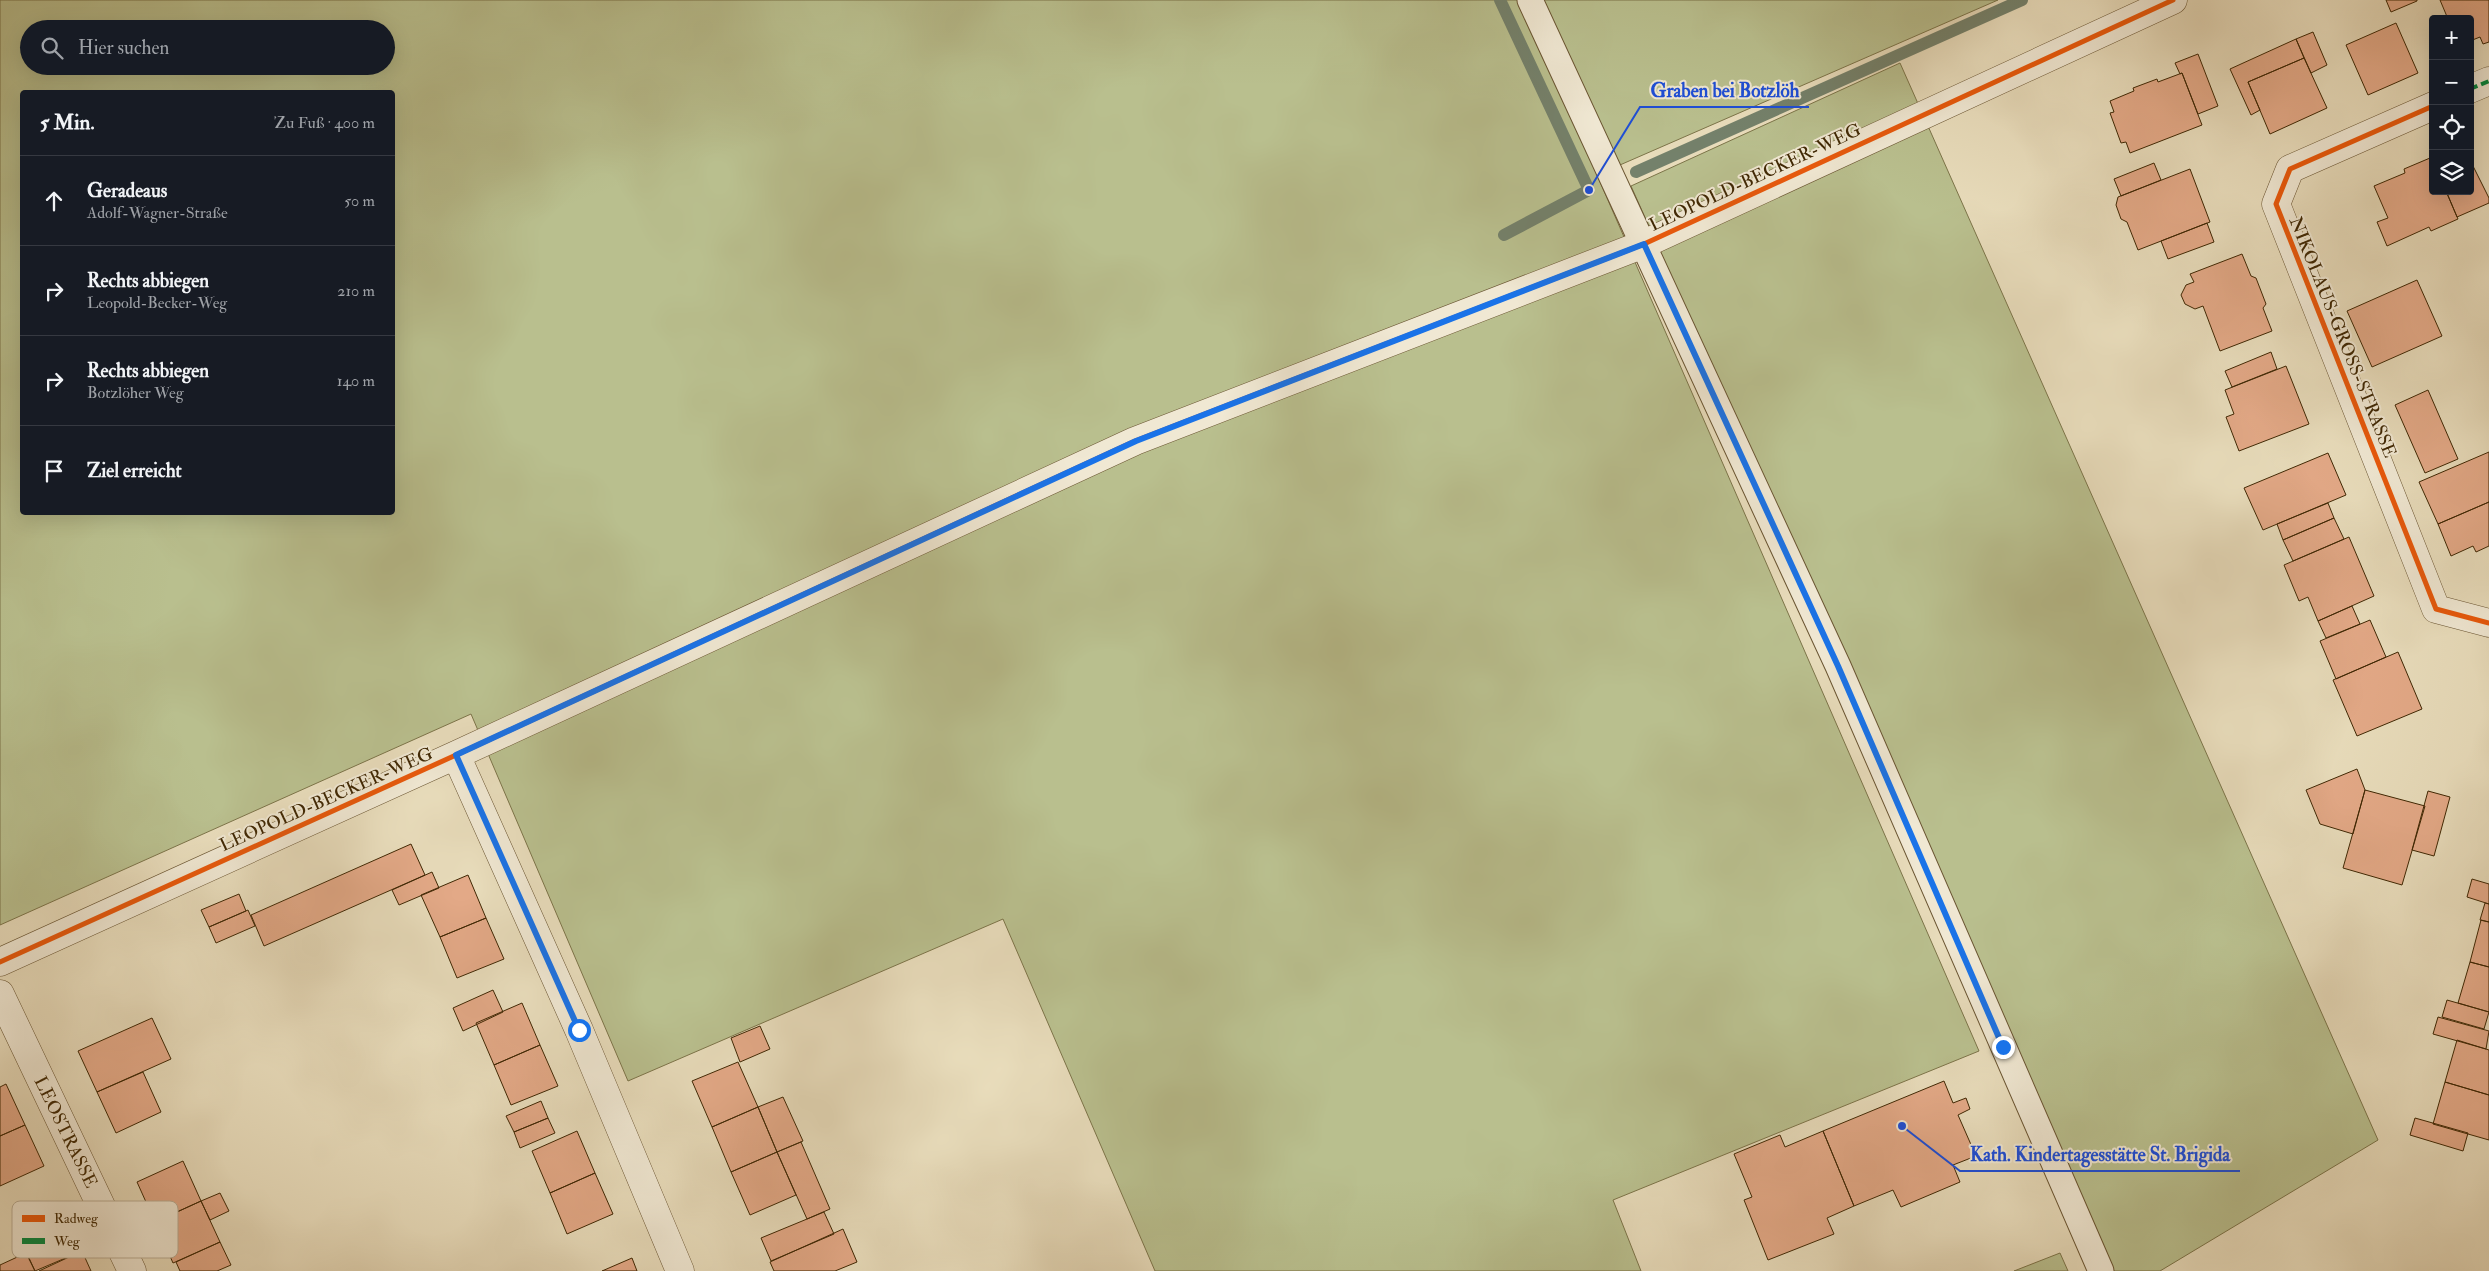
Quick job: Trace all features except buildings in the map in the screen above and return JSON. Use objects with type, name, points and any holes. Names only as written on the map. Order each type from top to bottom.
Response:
[{"type":"street","name":"LEOPOLD-BECKER-WEG","points":[[0,962],[456,755],[1136,441],[1644,244],[2173,0]]},
{"type":"street","points":[[2474,87],[2489,81]]},
{"type":"street","name":"NIKOLAUS-GROSS-STRASSE","points":[[2429,108],[2290,168],[2276,204],[2436,609],[2489,623]]},
{"type":"street","points":[[456,755],[579,1030],[680,1271]]},
{"type":"street","name":"LEOSTRASSE","points":[[0,994],[99,1201]]},
{"type":"street","name":"LEOSTRASSE","points":[[126,1258],[132,1271]]},
{"type":"lane","points":[[1530,0],[1838,666],[2101,1271]]},
{"type":"green space","points":[[0,0],[1998,0],[1597,175],[1979,1051],[1613,1200],[1641,1271],[1155,1271],[1003,919],[628,1081],[471,714],[0,925]]},
{"type":"green space","points":[[1900,63],[2378,1140],[2160,1271],[2114,1271],[1631,186]]},
{"type":"green space","points":[[2060,1253],[2068,1271],[2014,1271]]},
{"type":"waterway","points":[[1500,0],[1589,190],[1504,235]]},
{"type":"waterway","points":[[1636,172],[2022,0]]},
{"type":"marked path","points":[[2474,87],[2489,81]]},
{"type":"cycle path","points":[[0,962],[456,755],[1135,441],[1644,244],[2173,0]]},
{"type":"cycle path","points":[[2429,108],[2290,169],[2276,204],[2436,609],[2489,623]]},
{"type":"place","name":"Graben bei Botzlöh","points":[[1589,190]]},
{"type":"place","name":"Kath. Kindertagesstätte St. Brigida","points":[[1902,1126]]},
{"type":"route","points":[[579,1030],[456,755],[1136,441],[1644,244],[1838,666],[2003,1047]]}]
